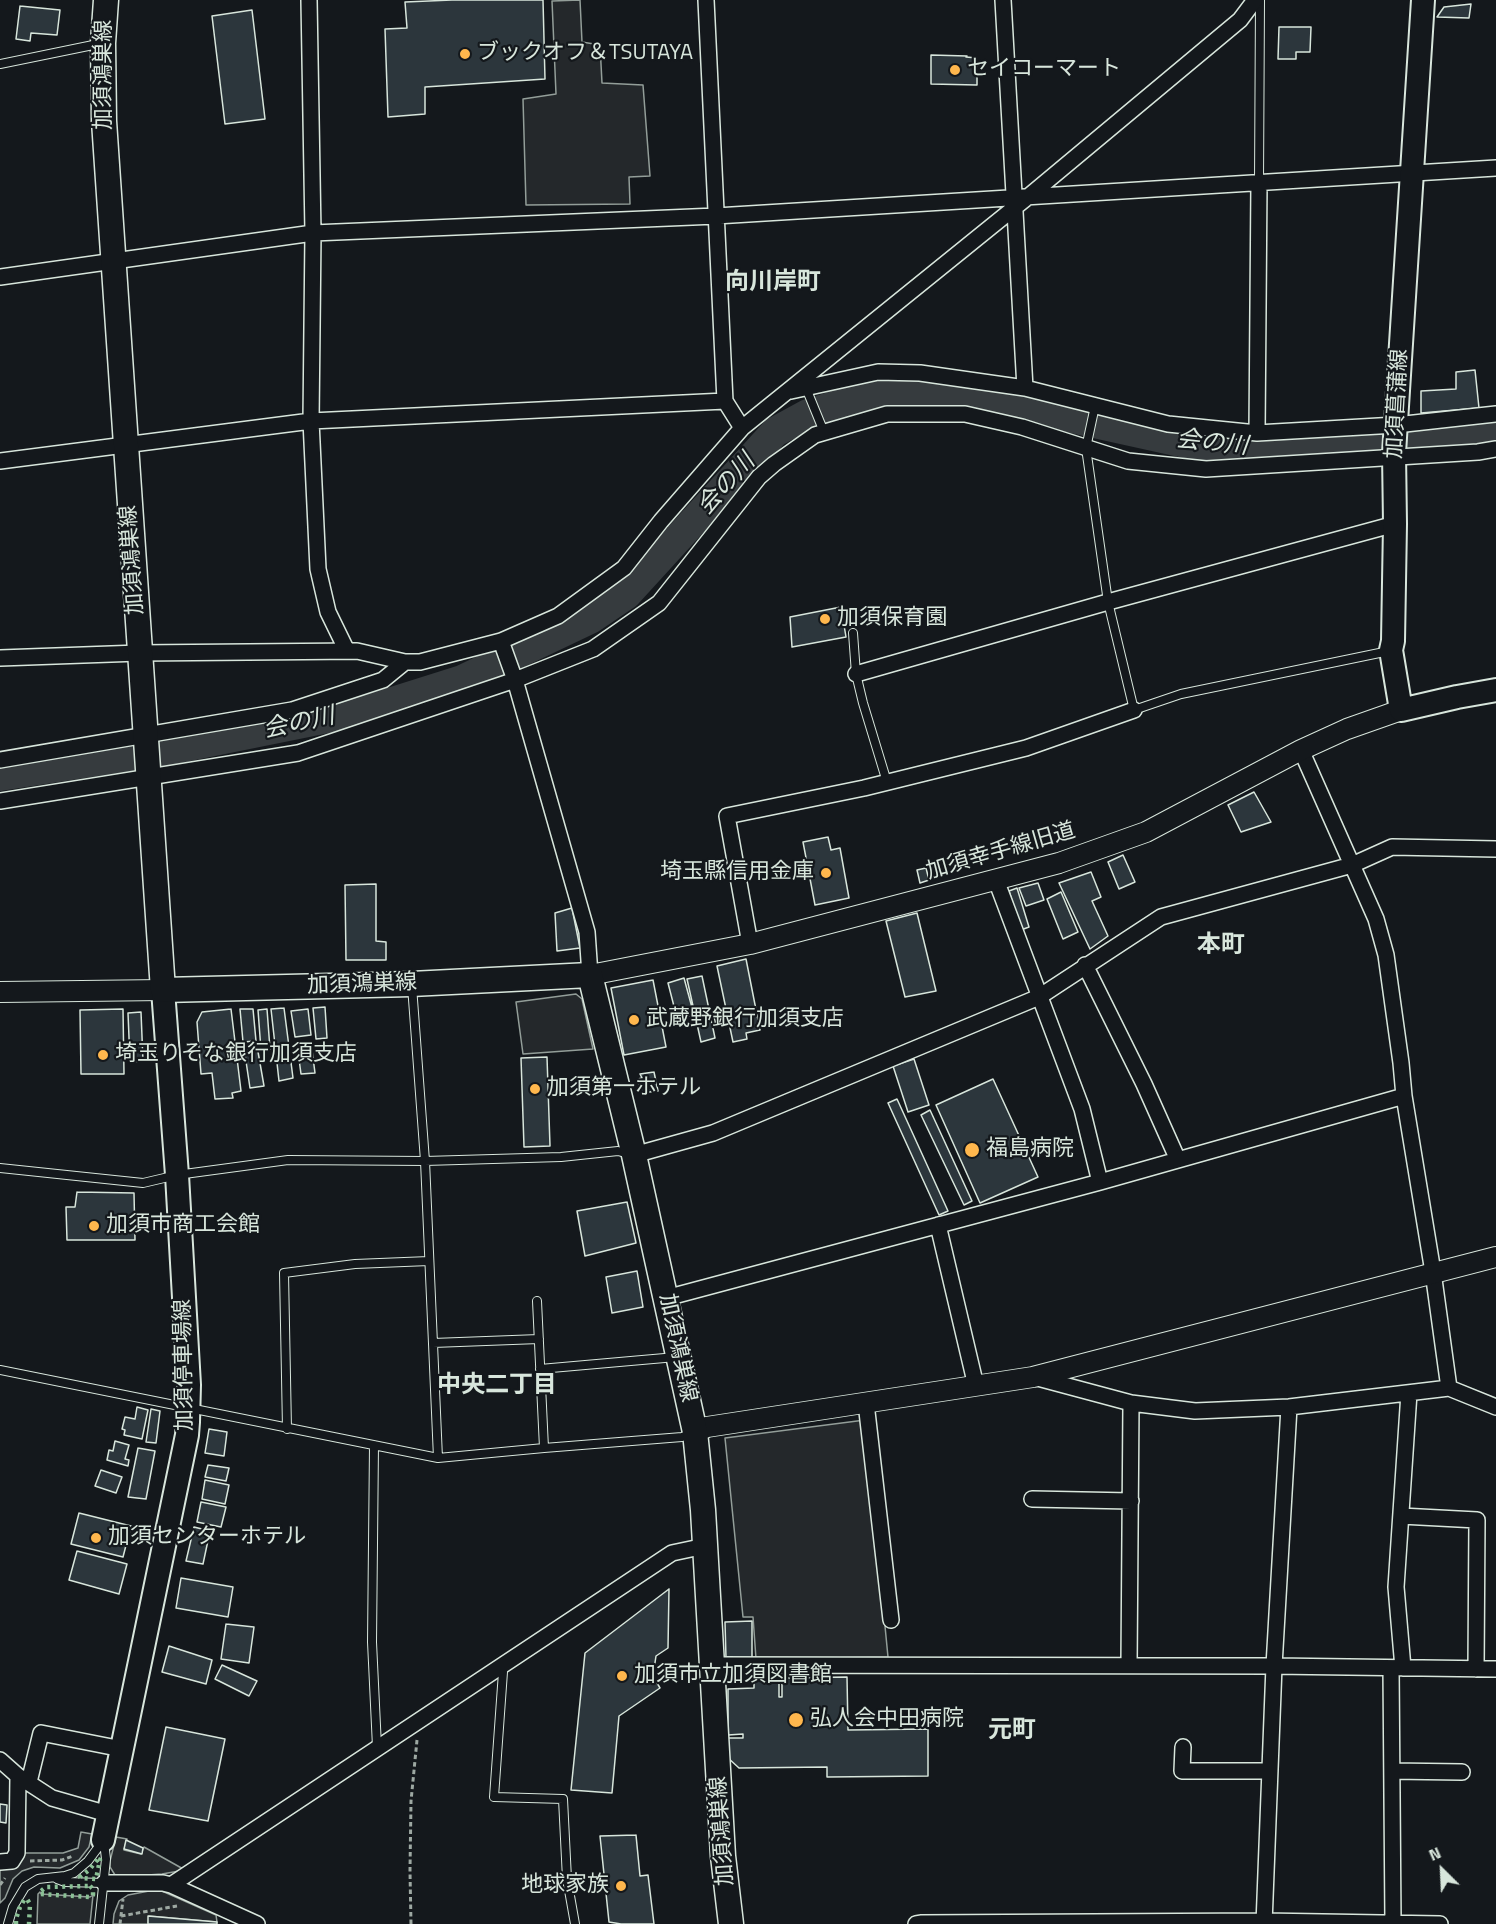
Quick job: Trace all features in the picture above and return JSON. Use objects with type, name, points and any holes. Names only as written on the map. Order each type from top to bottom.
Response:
[{"type":"main road","name":"加須鴻巣線","points":[[106,0],[103,43],[104,121],[163,990],[411,984],[590,975],[634,1155],[695,1432],[713,1665],[723,1856],[731,1924]]},
{"type":"main road","name":"加須菖蒲線","points":[[1401,710],[1391,650],[1395,524],[1394,456],[1424,0]]},
{"type":"main road","points":[[1401,710],[1457,696],[1496,690]]},
{"type":"main road","name":"加須停車場線","points":[[104,1840],[187,1435],[189,1407],[177,1175],[163,990]]},
{"type":"street","points":[[309,0],[313,233],[311,421],[318,570],[328,612],[347,651]]},
{"type":"street","points":[[706,0],[724,401],[742,428]]},
{"type":"street","points":[[1003,0],[1019,200],[1025,388]]},
{"type":"street","points":[[0,658],[139,653],[357,651],[405,662],[420,662],[501,641],[558,616],[624,568],[742,428],[1240,20],[1255,0]]},
{"type":"street","points":[[0,277],[313,233],[716,216],[1019,200],[1259,182],[1496,168]]},
{"type":"street","points":[[1257,433],[1259,182]]},
{"type":"street","points":[[788,392],[878,372],[920,372],[1025,388],[1168,424],[1257,433],[1396,428],[1496,414]]},
{"type":"street","points":[[0,461],[311,421],[724,401]]},
{"type":"street","points":[[0,801],[148,774],[298,753],[514,680],[593,648],[659,603],[759,477],[774,464],[815,435],[888,414],[965,414],[1022,427],[1128,461],[1206,469],[1496,449]]},
{"type":"street","points":[[856,674],[1108,602],[1395,524]]},
{"type":"street","points":[[501,641],[587,932],[590,975]]},
{"type":"street","points":[[0,760],[146,740],[292,710],[383,680],[405,662]]},
{"type":"street","points":[[750,944],[727,816],[887,782],[1026,748],[1134,710]]},
{"type":"street","name":"加須幸手線旧道","points":[[590,975],[750,944],[1059,863],[1146,832],[1301,750],[1347,729],[1401,710]]},
{"type":"street","points":[[1301,750],[1376,919],[1386,955],[1404,1096],[1433,1272],[1449,1388]]},
{"type":"street","points":[[634,1155],[713,1133],[1039,997],[1161,917],[1352,865],[1392,847],[1496,849]]},
{"type":"street","points":[[996,880],[1082,1109],[1100,1182]]},
{"type":"street","points":[[1085,965],[1144,1084],[1178,1160]]},
{"type":"street","points":[[0,992],[163,990]]},
{"type":"street","points":[[666,1298],[1100,1182],[1404,1096]]},
{"type":"street","points":[[938,1225],[976,1386]]},
{"type":"street","points":[[695,1432],[707,1427],[1033,1377],[1496,1257]]},
{"type":"street","points":[[1033,1377],[1131,1404],[1195,1412],[1289,1407],[1449,1388],[1496,1407]]},
{"type":"street","points":[[1393,1923],[1392,1771],[1397,1668],[1396,1587],[1409,1393]]},
{"type":"street","points":[[866,1403],[891,1620]]},
{"type":"street","points":[[1129,1665],[1131,1404]]},
{"type":"street","points":[[1264,1923],[1274,1666],[1289,1407]]},
{"type":"street","points":[[1032,1499],[1131,1500]]},
{"type":"street","points":[[1401,1516],[1477,1520],[1476,1669]]},
{"type":"street","points":[[171,1885],[672,1553],[705,1546]]},
{"type":"street","points":[[713,1665],[1129,1665],[1496,1669]]},
{"type":"street","points":[[0,1862],[12,1861],[17,1853],[23,1779],[41,1733],[122,1749]]},
{"type":"street","points":[[1183,1748],[1182,1771],[1270,1771]]},
{"type":"street","points":[[0,1760],[52,1798],[108,1814]]},
{"type":"street","points":[[1392,1771],[1462,1772]]},
{"type":"street","points":[[104,1883],[171,1885],[257,1924]]},
{"type":"street","points":[[916,1924],[934,1922],[1440,1924]]},
{"type":"lane","points":[[1259,182],[1260,0]]},
{"type":"lane","points":[[0,64],[103,43]]},
{"type":"lane","points":[[806,388],[824,432]]},
{"type":"lane","points":[[1095,406],[1086,448],[1108,602],[1134,710],[1181,694],[1391,650]]},
{"type":"lane","points":[[853,633],[856,674],[887,782]]},
{"type":"lane","points":[[411,984],[425,1161],[438,1458]]},
{"type":"lane","points":[[0,1168],[143,1183],[177,1175],[288,1160],[425,1161],[561,1157],[618,1151],[634,1155]]},
{"type":"lane","points":[[287,1429],[284,1273],[355,1264],[429,1261]]},
{"type":"lane","points":[[537,1301],[544,1448]]},
{"type":"lane","points":[[433,1343],[539,1340]]},
{"type":"lane","points":[[540,1369],[678,1357]]},
{"type":"lane","points":[[0,1370],[438,1458],[682,1437],[695,1432]]},
{"type":"lane","points":[[374,1445],[372,1642],[377,1747]]},
{"type":"lane","points":[[500,1666],[503,1671],[494,1797],[563,1799],[567,1879],[575,1924]]},
{"type":"lane","points":[[8,1924],[13,1907],[25,1887],[39,1879],[65,1876],[82,1868],[104,1840]]},
{"type":"lane","points":[[99,1924],[106,1859],[104,1840]]},
{"type":"lane","points":[[53,1878],[65,1882],[104,1883]]},
{"type":"path","points":[[411,1924],[411,1801],[418,1731],[416,1722]]},
{"type":"path","points":[[25,1863],[34,1860],[62,1860],[75,1855]]},
{"type":"path","points":[[0,1885],[8,1875]]},
{"type":"path","points":[[120,1924],[123,1899]]},
{"type":"path","points":[[121,1916],[174,1905],[182,1907]]},
{"type":"shaded area","points":[[580,0],[582,42],[600,45],[602,83],[643,85],[650,176],[629,177],[630,204],[526,205],[523,99],[556,94],[552,1]]},
{"type":"shaded area","points":[[576,994],[582,999],[593,1049],[523,1054],[516,1002]]},
{"type":"shaded area","points":[[865,1420],[888,1657],[756,1659],[753,1617],[743,1617],[725,1438]]},
{"type":"shaded area","points":[[81,1832],[92,1834],[89,1847],[79,1860],[60,1868],[34,1867],[22,1871],[13,1879],[5,1898],[0,1903],[0,1868],[18,1865],[21,1853],[63,1853],[78,1848]]},
{"type":"shaded area","points":[[116,1837],[127,1839],[124,1850],[141,1854],[144,1847],[185,1870],[119,1877],[110,1867]]},
{"type":"shaded area","points":[[162,1891],[216,1915],[217,1922],[149,1916],[148,1924],[113,1924],[119,1901],[128,1895]]},
{"type":"shaded area","points":[[40,1892],[41,1894],[90,1897],[93,1895],[90,1924],[37,1924],[38,1894]]},
{"type":"building","name":"ブックオフ＆TSUTAYA","points":[[543,0],[545,79],[425,87],[425,114],[388,117],[385,29],[407,28],[405,2]]},
{"type":"building","points":[[1471,4],[1469,18],[1437,17],[1444,7]]},
{"type":"building","points":[[20,6],[60,10],[57,35],[31,33],[30,41],[16,39]]},
{"type":"building","points":[[252,10],[265,119],[225,124],[212,16]]},
{"type":"building","points":[[1279,27],[1311,27],[1310,52],[1296,52],[1296,59],[1278,59]]},
{"type":"building","points":[[931,55],[977,58],[977,85],[931,84]]},
{"type":"building","points":[[1475,370],[1479,408],[1421,413],[1421,391],[1456,389],[1456,372]]},
{"type":"building","points":[[841,607],[846,637],[792,647],[790,617]]},
{"type":"building","points":[[1254,792],[1271,822],[1241,832],[1228,805]]},
{"type":"building","points":[[828,837],[831,850],[840,848],[849,898],[815,905],[803,842]]},
{"type":"building","points":[[1123,855],[1135,882],[1119,889],[1108,862]]},
{"type":"building","points":[[926,868],[929,880],[920,883],[917,870]]},
{"type":"building","points":[[1091,872],[1101,897],[1092,901],[1108,936],[1090,949],[1059,883]]},
{"type":"building","points":[[1038,883],[1044,900],[1026,906],[1019,888]]},
{"type":"building","points":[[376,884],[376,941],[386,942],[386,960],[346,960],[345,885]]},
{"type":"building","points":[[1017,888],[1029,927],[1021,930],[1009,891]]},
{"type":"building","points":[[1061,892],[1078,932],[1063,939],[1047,899]]},
{"type":"building","points":[[572,908],[580,948],[557,951],[555,913]]},
{"type":"building","points":[[917,913],[936,991],[905,997],[886,921]]},
{"type":"building","points":[[746,959],[760,1030],[746,1033],[747,1039],[733,1042],[717,966]]},
{"type":"building","points":[[702,976],[715,1038],[701,1042],[687,979]]},
{"type":"building","points":[[684,978],[694,1015],[677,1018],[668,983]]},
{"type":"building","points":[[653,980],[666,1047],[624,1055],[611,988]]},
{"type":"building","points":[[325,1007],[327,1038],[316,1039],[313,1008]]},
{"type":"building","points":[[284,1008],[293,1078],[279,1081],[271,1009]]},
{"type":"building","points":[[123,1009],[124,1074],[81,1074],[80,1010]]},
{"type":"building","points":[[231,1009],[241,1091],[232,1093],[233,1098],[215,1099],[212,1073],[201,1074],[197,1022],[202,1012]]},
{"type":"building","points":[[240,1009],[253,1009],[256,1041],[243,1042]]},
{"type":"building","points":[[267,1009],[270,1049],[261,1050],[258,1010]]},
{"type":"building","points":[[308,1009],[311,1035],[295,1037],[291,1011]]},
{"type":"building","points":[[141,1012],[143,1061],[130,1062],[128,1013]]},
{"type":"building","points":[[311,1042],[315,1073],[301,1074],[297,1044]]},
{"type":"building","points":[[257,1046],[264,1086],[250,1088],[244,1048]]},
{"type":"building","points":[[547,1057],[550,1146],[524,1147],[521,1058]]},
{"type":"building","points":[[914,1059],[929,1105],[908,1112],[893,1066]]},
{"type":"building","points":[[654,1072],[658,1091],[641,1093],[638,1079],[642,1078],[640,1074]]},
{"type":"building","points":[[993,1079],[1038,1177],[980,1203],[936,1105]]},
{"type":"building","points":[[897,1099],[948,1211],[939,1215],[888,1103]]},
{"type":"building","points":[[930,1110],[972,1201],[964,1205],[921,1115]]},
{"type":"building","points":[[77,1192],[134,1193],[135,1240],[67,1240],[66,1207],[75,1207]]},
{"type":"building","points":[[627,1202],[636,1243],[585,1256],[577,1211]]},
{"type":"building","points":[[637,1271],[643,1307],[612,1313],[606,1277]]},
{"type":"building","points":[[137,1407],[148,1410],[142,1439],[124,1435],[125,1430],[122,1429],[125,1417],[135,1419]]},
{"type":"building","points":[[151,1409],[160,1411],[156,1443],[146,1442]]},
{"type":"building","points":[[209,1429],[227,1432],[224,1456],[205,1453]]},
{"type":"building","points":[[115,1441],[129,1445],[125,1459],[129,1460],[128,1466],[107,1460],[109,1450],[113,1451]]},
{"type":"building","points":[[138,1448],[155,1451],[146,1499],[128,1497]]},
{"type":"building","points":[[208,1465],[229,1468],[226,1481],[205,1477]]},
{"type":"building","points":[[101,1470],[122,1477],[116,1493],[95,1486]]},
{"type":"building","points":[[205,1480],[229,1485],[225,1504],[202,1499]]},
{"type":"building","points":[[201,1502],[226,1507],[221,1527],[197,1522]]},
{"type":"building","points":[[79,1513],[131,1526],[123,1557],[71,1544]]},
{"type":"building","points":[[194,1527],[210,1531],[203,1564],[186,1561]]},
{"type":"building","points":[[77,1551],[127,1564],[119,1594],[69,1580]]},
{"type":"building","points":[[181,1578],[233,1587],[228,1617],[176,1608]]},
{"type":"building","points":[[669,1589],[668,1648],[656,1656],[653,1676],[660,1688],[619,1716],[612,1793],[571,1790],[585,1653]]},
{"type":"building","points":[[752,1621],[752,1658],[726,1658],[725,1622]]},
{"type":"building","points":[[226,1624],[254,1627],[249,1663],[221,1659]]},
{"type":"building","points":[[169,1646],[212,1660],[206,1684],[162,1672]]},
{"type":"building","points":[[222,1665],[257,1681],[249,1696],[215,1679]]},
{"type":"building","points":[[754,1667],[779,1667],[779,1697],[782,1697],[782,1678],[847,1677],[848,1730],[928,1729],[928,1776],[827,1777],[827,1767],[739,1768],[727,1757],[727,1738],[743,1738],[743,1734],[728,1735],[728,1689],[754,1688]]},
{"type":"building","points":[[166,1727],[225,1739],[208,1821],[149,1810]]},
{"type":"building","points":[[0,1804],[7,1805],[6,1823],[0,1822]]},
{"type":"building","points":[[636,1835],[640,1876],[648,1875],[654,1924],[609,1922],[600,1836]]},
{"type":"building","points":[[126,1840],[143,1848],[142,1854],[124,1849]]},
{"type":"building","points":[[148,1916],[217,1922],[217,1924],[148,1924]]},
{"type":"waterway","name":"会の川","points":[[0,776],[169,750],[367,710],[462,680],[590,619],[627,594],[775,432],[808,414],[884,390],[931,390],[1199,446],[1320,452],[1496,431]]},
{"type":"hedge","points":[[98,1859],[100,1860],[96,1879],[81,1878],[98,1859]]},
{"type":"hedge","points":[[90,1886],[93,1889],[93,1895],[90,1897],[40,1894],[46,1887],[90,1886]]},
{"type":"hedge","points":[[16,1924],[20,1907],[27,1899],[30,1904],[29,1924]]},
{"type":"place","name":"ブックオフ＆TSUTAYA","points":[[465,54]]},
{"type":"place","name":"セイコーマート","points":[[955,70]]},
{"type":"place","name":"加須保育園","points":[[825,619]]},
{"type":"place","name":"埼玉縣信用金庫","points":[[826,873]]},
{"type":"place","name":"武蔵野銀行加須支店","points":[[634,1020]]},
{"type":"place","name":"埼玉りそな銀行加須支店","points":[[103,1055]]},
{"type":"place","name":"加須第一ホテル","points":[[535,1089]]},
{"type":"place","name":"福島病院","points":[[972,1150]]},
{"type":"place","name":"加須市商工会館","points":[[94,1226]]},
{"type":"place","name":"加須センターホテル","points":[[96,1538]]},
{"type":"place","name":"加須市立加須図書館","points":[[622,1676]]},
{"type":"place","name":"弘人会中田病院","points":[[796,1720]]},
{"type":"place","name":"地球家族","points":[[621,1886]]},
{"type":"district","name":"向川岸町","points":[[773,283]]},
{"type":"district","name":"本町","points":[[1221,946]]},
{"type":"district","name":"中央二丁目","points":[[497,1386]]},
{"type":"district","name":"元町","points":[[1012,1731]]}]
